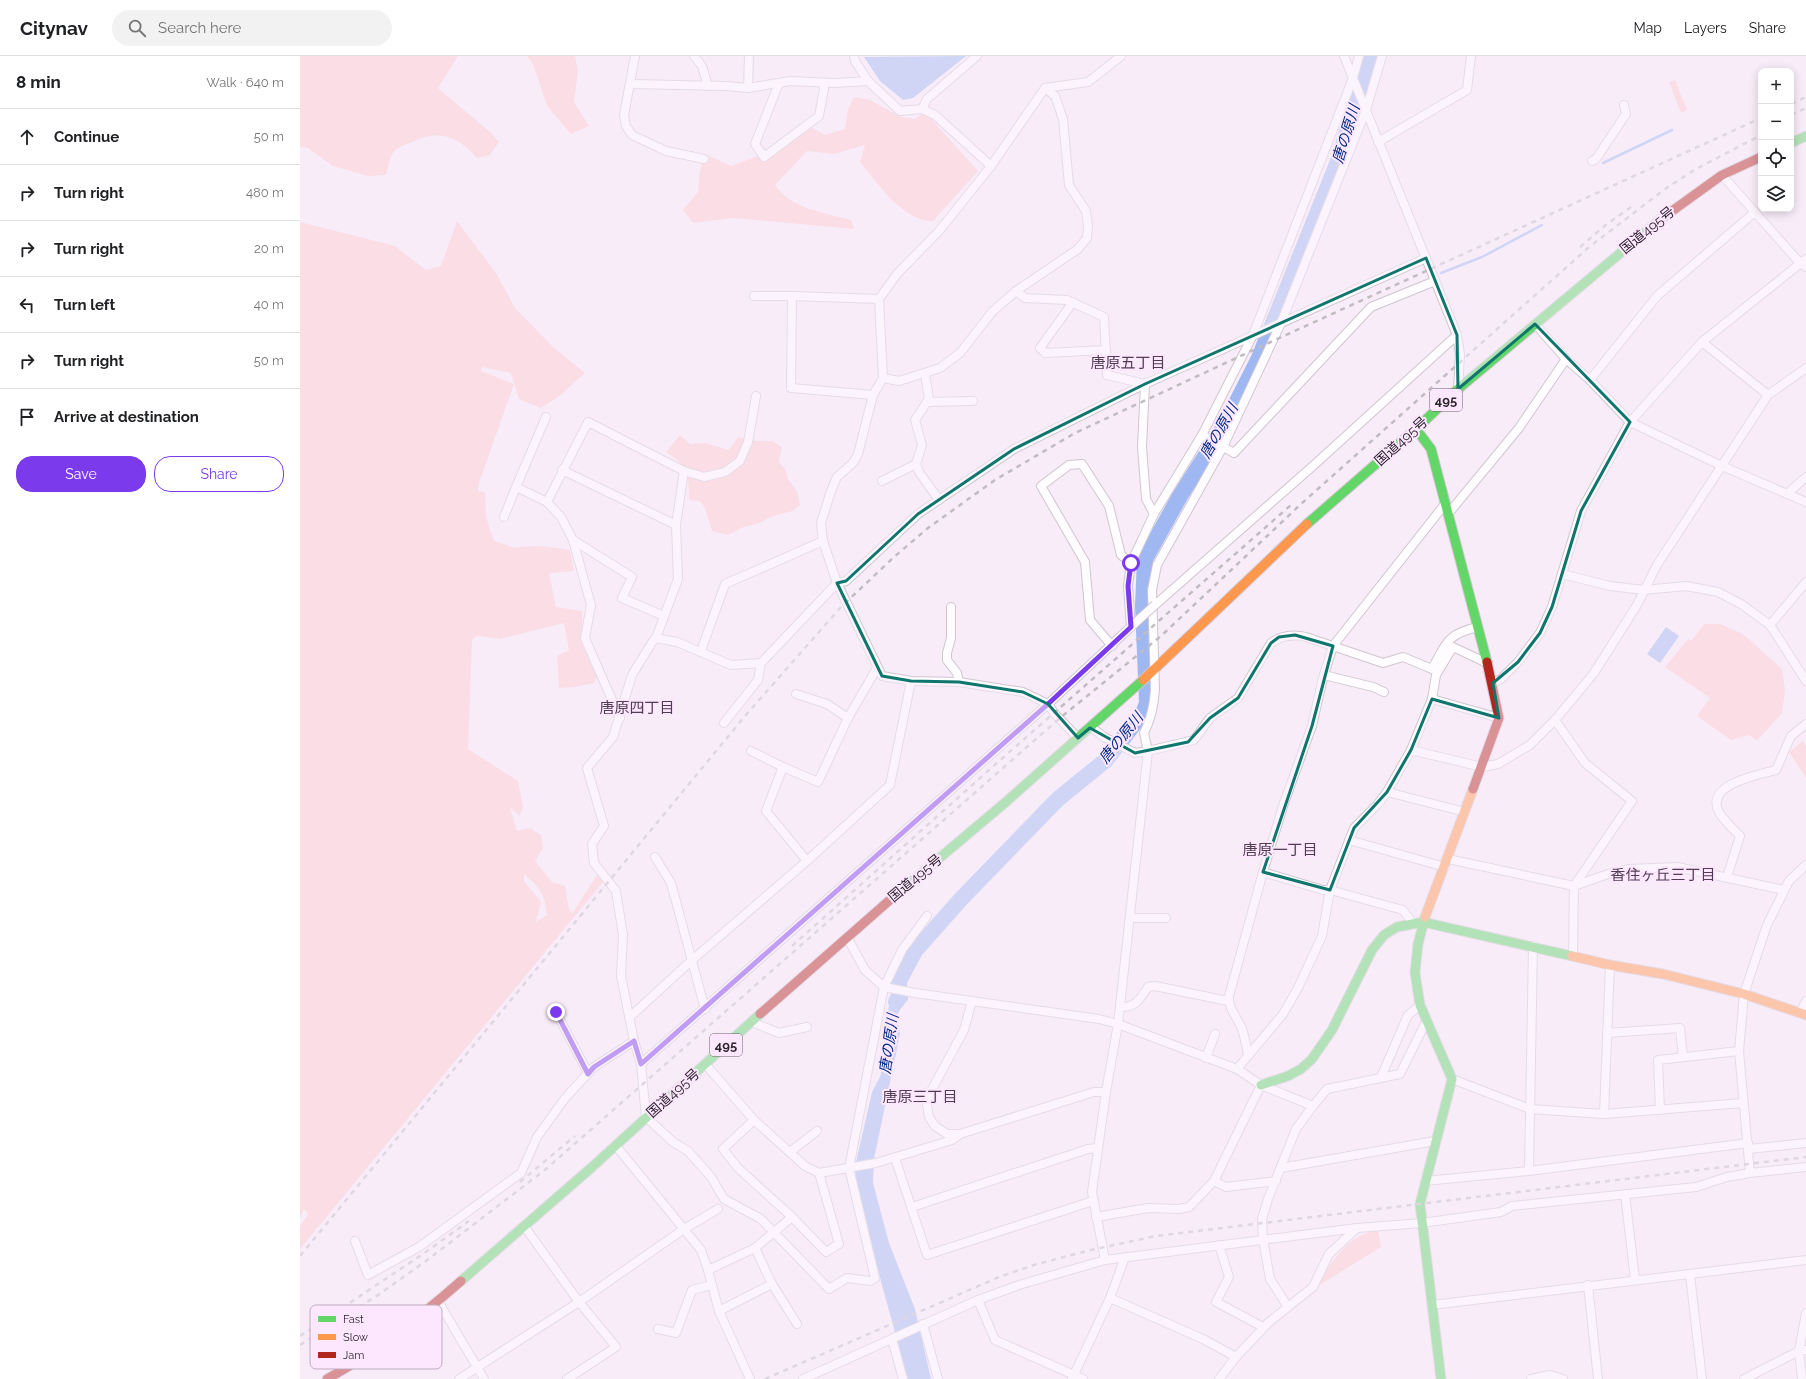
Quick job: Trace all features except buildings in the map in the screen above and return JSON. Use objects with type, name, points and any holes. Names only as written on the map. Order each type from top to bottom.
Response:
[{"type":"main road","points":[[1794,142],[1806,136]]},
{"type":"main road","name":"国道495号","points":[[432,1305],[616,1146],[646,1117],[846,937],[1007,801],[1091,727],[1153,671],[1286,543],[1416,429],[1458,389],[1656,222],[1722,175],[1758,158]]},
{"type":"main road","points":[[1416,429],[1431,449],[1494,683],[1499,718],[1447,863],[1423,922],[1418,944],[1415,973],[1420,1005],[1426,1022],[1452,1079],[1420,1204],[1441,1379]]},
{"type":"main road","points":[[1261,1085],[1281,1080],[1294,1073],[1312,1059],[1334,1027],[1369,953],[1384,935],[1396,928],[1412,922],[1423,922],[1533,946],[1610,965],[1663,974],[1744,994],[1803,1014]]},
{"type":"main road","name":"国道495号","points":[[327,1379],[346,1369]]},
{"type":"street","points":[[635,56],[624,115],[626,126],[632,135],[666,152],[704,159]]},
{"type":"street","points":[[694,56],[702,66],[708,86]]},
{"type":"street","points":[[748,56],[748,88]]},
{"type":"street","points":[[854,56],[855,61],[868,81],[900,112],[922,109],[935,115],[991,166]]},
{"type":"street","points":[[922,109],[927,99],[977,56]]},
{"type":"street","points":[[1078,738],[1054,713],[1048,704],[1023,692],[959,682],[911,681],[882,676],[877,668],[860,627],[837,584],[823,542],[821,523],[830,491],[837,477],[853,462],[858,454],[873,396],[883,378],[879,299],[897,274],[939,231],[991,166],[1045,88],[1088,82],[1121,56]]},
{"type":"street","points":[[1344,56],[1457,335],[1460,354],[1458,389]]},
{"type":"street","points":[[1133,625],[1128,586],[1131,563],[1154,514],[1204,436],[1256,334],[1355,80],[1359,56]]},
{"type":"street","points":[[1105,1260],[1092,1192],[1106,1092],[1120,1008],[1148,751],[1144,733],[1150,722],[1154,704],[1152,590],[1157,564],[1221,446],[1279,324],[1365,107],[1382,56]]},
{"type":"street","points":[[1378,142],[1467,90],[1471,56]]},
{"type":"street","points":[[631,84],[748,88],[790,81],[822,83],[868,81]]},
{"type":"street","points":[[779,83],[755,144],[764,157],[819,116],[824,90],[822,83]]},
{"type":"street","points":[[883,378],[899,381],[940,368],[960,353],[992,312],[1016,291],[1078,248],[1087,238],[1088,226],[1086,211],[1069,185],[1063,118],[1055,96],[1045,88]]},
{"type":"street","points":[[1592,161],[1596,159],[1626,114],[1624,105]]},
{"type":"street","points":[[1494,683],[1501,679],[1518,662],[1540,633],[1552,607],[1581,512],[1630,422],[1702,342],[1804,263],[1722,175]]},
{"type":"street","points":[[1590,380],[1657,296],[1755,212]]},
{"type":"street","points":[[724,723],[758,680],[761,663],[837,584],[846,581],[918,514],[1014,449],[1145,384],[1426,258]]},
{"type":"street","points":[[1204,436],[1234,453],[1371,307],[1435,281]]},
{"type":"street","points":[[1016,291],[1025,298],[1067,300],[1104,317],[1108,375],[1145,384]]},
{"type":"street","points":[[754,296],[879,299]]},
{"type":"street","points":[[792,296],[791,388],[873,396]]},
{"type":"street","points":[[1073,302],[1040,348],[1045,353],[1106,350]]},
{"type":"street","points":[[1535,324],[1566,359],[1590,380],[1630,422],[1722,466],[1806,502]]},
{"type":"street","points":[[641,1064],[1048,704],[1155,605],[1314,465],[1457,335]]},
{"type":"street","points":[[1702,342],[1768,395]]},
{"type":"street","points":[[1448,514],[1519,428],[1566,359]]},
{"type":"street","points":[[1411,750],[1482,766],[1498,764],[1530,745],[1555,720],[1594,673],[1636,606],[1657,565],[1768,395],[1806,368]]},
{"type":"street","points":[[925,374],[928,398],[915,420],[922,445],[916,464],[919,472],[938,500]]},
{"type":"street","points":[[1145,384],[1142,446],[1146,499],[1154,514]]},
{"type":"street","points":[[546,502],[588,422],[684,471],[704,477],[725,472],[740,461],[748,442],[756,396]]},
{"type":"street","points":[[927,402],[973,401]]},
{"type":"street","points":[[504,517],[546,417]]},
{"type":"street","points":[[882,482],[916,464]]},
{"type":"street","points":[[1112,646],[1090,620],[1085,562],[1041,486],[1069,465],[1082,464],[1109,506],[1121,555],[1131,563]]},
{"type":"street","points":[[562,470],[676,525]]},
{"type":"street","points":[[684,471],[676,525],[678,578],[656,638],[632,675],[613,737],[587,768],[604,826],[592,844],[594,863],[616,892],[623,936],[620,976],[634,1041],[641,1064],[646,1117],[673,1142],[688,1151],[712,1177],[724,1198],[761,1219],[829,1289],[847,1278],[870,1281],[875,1278],[852,1168],[884,987],[902,950],[927,916]]},
{"type":"street","points":[[1787,494],[1806,477]]},
{"type":"street","points":[[516,487],[546,502],[561,517],[573,540],[592,605],[586,638],[587,643],[620,718]]},
{"type":"street","points":[[1248,1055],[1241,1027],[1234,1016],[1228,1001],[1239,955],[1263,872],[1284,803],[1312,726],[1324,675],[1333,646],[1445,504]]},
{"type":"street","points":[[573,540],[632,577],[622,598],[664,616]]},
{"type":"street","points":[[701,651],[726,584],[823,542]]},
{"type":"street","points":[[1562,574],[1610,586],[1644,590],[1686,586],[1718,592],[1741,604],[1770,625],[1806,681]]},
{"type":"street","points":[[1770,625],[1806,582]]},
{"type":"street","points":[[951,607],[951,638],[947,652],[947,660],[958,673],[959,682]]},
{"type":"street","points":[[1091,727],[1104,737],[1135,752],[1148,751],[1194,740],[1210,718],[1238,698],[1272,643],[1278,637],[1294,635],[1333,646],[1383,663],[1403,657],[1432,669],[1448,639],[1462,631],[1478,627]]},
{"type":"street","points":[[656,638],[677,642],[731,665],[761,663]]},
{"type":"street","points":[[1237,1069],[1283,1014],[1298,988],[1322,936],[1330,890],[1354,828],[1378,805],[1411,750],[1432,699],[1436,675],[1453,647],[1488,663]]},
{"type":"street","points":[[751,751],[818,782],[848,718],[877,668]]},
{"type":"street","points":[[1324,675],[1373,687],[1384,692]]},
{"type":"street","points":[[630,1017],[691,961],[807,861],[890,785],[911,681]]},
{"type":"street","points":[[796,694],[827,704],[848,718]]},
{"type":"street","points":[[1432,699],[1499,718]]},
{"type":"street","points":[[1555,720],[1585,763],[1632,801],[1574,886],[1572,955]]},
{"type":"street","points":[[1728,877],[1740,836],[1718,812],[1717,802],[1722,790],[1731,784],[1776,770],[1791,736],[1806,724]]},
{"type":"street","points":[[783,767],[766,811],[807,861]]},
{"type":"street","points":[[1387,792],[1465,812]]},
{"type":"street","points":[[1349,840],[1447,863],[1574,886],[1630,868],[1677,867],[1784,890]]},
{"type":"street","points":[[655,857],[671,882],[704,1009]]},
{"type":"street","points":[[1750,1173],[1739,1051],[1744,994],[1766,925],[1789,881],[1806,865]]},
{"type":"street","points":[[1263,872],[1323,890],[1330,890],[1403,910],[1412,922]]},
{"type":"street","points":[[1130,918],[1166,918]]},
{"type":"street","points":[[846,937],[865,970],[884,987],[1099,1019],[1118,1024],[1237,1069],[1261,1085],[1313,1106]]},
{"type":"street","points":[[1529,1171],[1533,946]]},
{"type":"street","points":[[1604,1114],[1610,965]]},
{"type":"street","points":[[1120,1008],[1130,1007],[1138,1001],[1148,987],[1155,986],[1228,1001]]},
{"type":"street","points":[[972,1001],[964,1030],[930,1093],[928,1105],[929,1117],[935,1126],[948,1134],[960,1134],[1094,1092],[1106,1092]]},
{"type":"street","points":[[1803,1014],[1806,1002]]},
{"type":"street","points":[[1381,1076],[1408,1015],[1420,1005]]},
{"type":"street","points":[[556,1012],[588,1074]]},
{"type":"street","points":[[752,1022],[779,1033],[806,1027]]},
{"type":"street","points":[[1288,1307],[1270,1279],[1263,1239],[1262,1219],[1296,1130],[1327,1089],[1381,1076],[1400,1074],[1426,1022]]},
{"type":"street","points":[[1607,1033],[1680,1028],[1683,1057]]},
{"type":"street","points":[[1206,1058],[1215,1034]]},
{"type":"street","points":[[355,1241],[368,1275],[419,1247],[521,1173],[537,1138],[566,1097],[594,1067],[634,1041]]},
{"type":"street","points":[[1660,1110],[1658,1060],[1739,1051]]},
{"type":"street","points":[[705,1064],[754,1120],[805,1166],[819,1173],[852,1168],[895,1158],[952,1140],[960,1134]]},
{"type":"street","points":[[1452,1079],[1530,1109],[1604,1114],[1743,1103]]},
{"type":"street","points":[[1096,1217],[1148,1208],[1179,1209],[1189,1206],[1214,1181],[1261,1085]]},
{"type":"street","points":[[754,1120],[723,1149],[738,1168],[792,1217],[826,1252],[839,1244],[819,1173]]},
{"type":"street","points":[[790,1152],[817,1131]]},
{"type":"street","points":[[1281,1168],[1435,1141]]},
{"type":"street","points":[[1425,1181],[1529,1171],[1748,1146],[1806,1142]]},
{"type":"street","points":[[616,1146],[701,1250],[719,1311],[750,1379]]},
{"type":"street","points":[[912,1207],[1088,1149],[1098,1148]]},
{"type":"street","points":[[895,1158],[927,1255],[1093,1201]]},
{"type":"street","points":[[803,1379],[978,1300],[1019,1285],[1105,1260],[1357,1228],[1422,1223],[1501,1212],[1512,1206],[1696,1187],[1727,1177],[1806,1167]]},
{"type":"street","points":[[1214,1181],[1226,1187],[1276,1180]]},
{"type":"street","points":[[1625,1194],[1635,1279]]},
{"type":"street","points":[[459,1379],[579,1302],[684,1229],[718,1209]]},
{"type":"street","points":[[708,1270],[755,1248],[775,1233],[792,1217]]},
{"type":"street","points":[[524,1226],[579,1302],[616,1347],[567,1379]]},
{"type":"street","points":[[1220,1379],[1236,1357],[1263,1327],[1313,1287],[1329,1254],[1357,1228]]},
{"type":"street","points":[[1219,1245],[1229,1277],[1216,1302],[1263,1327]]},
{"type":"street","points":[[755,1248],[772,1284],[797,1324]]},
{"type":"street","points":[[1072,1377],[1110,1298],[1125,1257]]},
{"type":"street","points":[[1432,1305],[1635,1279],[1690,1275],[1806,1260]]},
{"type":"street","points":[[1690,1275],[1702,1379]]},
{"type":"street","points":[[719,1311],[772,1284]]},
{"type":"street","points":[[658,1329],[676,1333],[692,1290],[712,1285]]},
{"type":"street","points":[[1588,1285],[1598,1379]]},
{"type":"street","points":[[1110,1298],[1203,1339],[1236,1357]]},
{"type":"street","points":[[438,1300],[441,1305]]},
{"type":"street","points":[[978,1300],[995,1340],[1072,1377],[1083,1379]]},
{"type":"street","points":[[442,1307],[484,1379]]},
{"type":"street","points":[[1802,1379],[1802,1350],[1806,1313]]},
{"type":"street","points":[[923,1324],[938,1379]]},
{"type":"street","points":[[896,1338],[903,1379]]},
{"type":"street","points":[[1744,1379],[1802,1350]]},
{"type":"street","points":[[1532,1379],[1550,1375],[1563,1379]]},
{"type":"highlighted area","points":[[1426,258],[1457,335],[1458,389],[1535,324],[1630,422],[1581,511],[1552,607],[1540,633],[1518,662],[1493,683],[1499,718],[1432,699],[1411,750],[1387,792],[1354,828],[1330,890],[1263,872],[1312,726],[1333,646],[1295,635],[1279,637],[1271,643],[1238,698],[1210,718],[1188,742],[1135,753],[1090,728],[1078,738],[1048,704],[1023,692],[959,682],[911,681],[882,676],[837,583],[846,581],[918,514],[1014,449],[1145,384]]},
{"type":"shaded area","points":[[300,56],[458,56],[438,88],[491,133],[499,142],[490,155],[477,158],[470,150],[454,139],[429,136],[396,150],[390,159],[386,175],[368,176],[333,166],[308,148],[300,147]]},
{"type":"shaded area","points":[[527,56],[575,56],[578,71],[574,102],[589,126],[571,134],[547,106],[533,64]]},
{"type":"shaded area","points":[[1675,80],[1687,110],[1681,113],[1669,82]]},
{"type":"shaded area","points":[[854,97],[870,100],[901,117],[915,119],[925,112],[978,171],[933,221],[922,220],[911,215],[901,208],[883,190],[860,162],[865,145],[834,154],[807,151],[775,185],[790,200],[799,205],[851,220],[854,229],[734,218],[693,223],[683,210],[698,192],[700,170],[705,154],[731,166],[785,146],[793,130],[812,128],[825,135],[845,129],[848,109]]},
{"type":"shaded area","points":[[457,221],[496,273],[515,308],[553,347],[585,373],[558,397],[541,408],[519,399],[511,373],[482,367],[481,371],[514,384],[479,483],[478,491],[485,492],[486,517],[494,541],[512,547],[543,546],[570,550],[574,571],[549,573],[556,607],[582,611],[582,645],[597,676],[594,683],[559,688],[557,656],[569,650],[564,623],[500,639],[477,636],[472,640],[468,749],[518,781],[523,807],[520,816],[510,808],[517,831],[530,828],[541,835],[543,848],[535,861],[552,882],[565,886],[569,909],[572,914],[597,875],[603,882],[300,1249],[300,1227],[308,1214],[304,1209],[300,1217],[300,222],[395,246],[426,270],[441,266]],"holes":[[[524,874],[541,892],[545,902],[547,915],[536,922],[541,902],[524,881]]]},
{"type":"shaded area","points":[[680,435],[690,444],[705,443],[729,450],[738,437],[757,441],[772,441],[782,447],[779,462],[785,469],[788,479],[797,491],[800,505],[793,511],[773,516],[759,523],[741,528],[728,535],[712,531],[705,508],[700,501],[689,500],[689,484],[686,472],[674,457],[666,452]]},
{"type":"shaded area","points":[[1704,624],[1720,624],[1743,634],[1782,669],[1785,690],[1782,713],[1757,741],[1749,735],[1731,740],[1697,716],[1710,698],[1665,667],[1688,639],[1691,641]]},
{"type":"shaded area","points":[[1803,741],[1806,746],[1806,778],[1789,752]]},
{"type":"shaded area","points":[[1378,1230],[1381,1247],[1315,1288],[1327,1269],[1349,1244],[1367,1233]]},
{"type":"water","points":[[966,56],[913,98],[903,100],[880,81],[864,57]]},
{"type":"water","points":[[1666,627],[1679,636],[1660,663],[1647,654]]},
{"type":"water","points":[[899,981],[908,987],[908,1000],[900,1009],[898,1016],[900,1034],[874,1159],[873,1183],[889,1243],[915,1309],[931,1379],[908,1379],[883,1289],[855,1178],[856,1162],[872,1092],[880,1077],[886,1047],[884,1032],[891,995],[891,984]]},
{"type":"waterway","name":"唐の原川","points":[[896,1002],[899,996],[899,981],[915,951],[961,899],[1058,799],[1106,760],[1144,711],[1147,703],[1143,605],[1145,559],[1180,496],[1225,425],[1259,358],[1339,159],[1369,56]]},
{"type":"waterway","points":[[1603,163],[1672,130]]},
{"type":"waterway","points":[[1441,273],[1482,257],[1542,225]]},
{"type":"railway","points":[[1794,103],[1806,97]]},
{"type":"railway","points":[[1794,114],[1806,108]]},
{"type":"railway","points":[[300,1256],[745,716],[841,607],[894,557],[928,528],[995,480],[1075,433],[1758,119]]},
{"type":"railway","points":[[362,1305],[426,1261],[546,1169],[1060,718],[1161,636],[1301,504],[1588,248],[1665,189],[1696,169],[1758,137]]},
{"type":"railway","points":[[1580,247],[1607,224],[1634,205]]},
{"type":"railway","points":[[792,946],[998,762],[1291,505]]},
{"type":"railway","points":[[520,1182],[575,1136]]},
{"type":"railway","points":[[765,1379],[999,1277],[1037,1264],[1091,1250],[1156,1236],[1806,1157]]},
{"type":"railway","points":[[346,1305],[423,1254],[469,1221]]},
{"type":"railway","points":[[300,1336],[310,1329]]},
{"type":"railway","points":[[300,1345],[310,1339]]},
{"type":"traffic: fast","points":[[1794,142],[1806,136]]},
{"type":"traffic: fast","points":[[1307,524],[1416,429],[1458,389],[1661,219]]},
{"type":"traffic: fast","points":[[1416,429],[1431,449],[1487,662]]},
{"type":"traffic: fast","points":[[891,899],[1007,801],[1143,680]]},
{"type":"traffic: fast","points":[[1425,917],[1418,944],[1415,973],[1420,1005],[1452,1079],[1420,1204],[1441,1379]]},
{"type":"traffic: fast","points":[[1261,1085],[1288,1076],[1301,1069],[1312,1059],[1332,1030],[1372,950],[1384,935],[1397,927],[1423,922],[1572,956]]},
{"type":"traffic: fast","points":[[461,1281],[591,1168],[760,1014]]},
{"type":"traffic: slow","points":[[1143,680],[1307,524]]},
{"type":"traffic: slow","points":[[1425,917],[1473,789]]},
{"type":"traffic: slow","points":[[1572,956],[1610,965],[1663,974],[1744,994],[1806,1015]]},
{"type":"traffic: jam","points":[[1661,219],[1722,175],[1758,158]]},
{"type":"traffic: jam","points":[[1473,789],[1499,718],[1487,662]]},
{"type":"traffic: jam","points":[[760,1014],[891,899]]},
{"type":"traffic: jam","points":[[433,1305],[461,1281]]},
{"type":"traffic: jam","points":[[327,1379],[345,1369]]},
{"type":"district","name":"唐原五丁目","points":[[1128,363]]},
{"type":"district","name":"唐原四丁目","points":[[637,708]]},
{"type":"district","name":"唐原一丁目","points":[[1280,850]]},
{"type":"district","name":"香住ヶ丘三丁目","points":[[1663,875]]},
{"type":"district","name":"唐原三丁目","points":[[920,1097]]},
{"type":"route","points":[[556,1012],[588,1074],[594,1067],[634,1041],[641,1064],[1048,704],[1131,627],[1128,586],[1131,563]]}]
